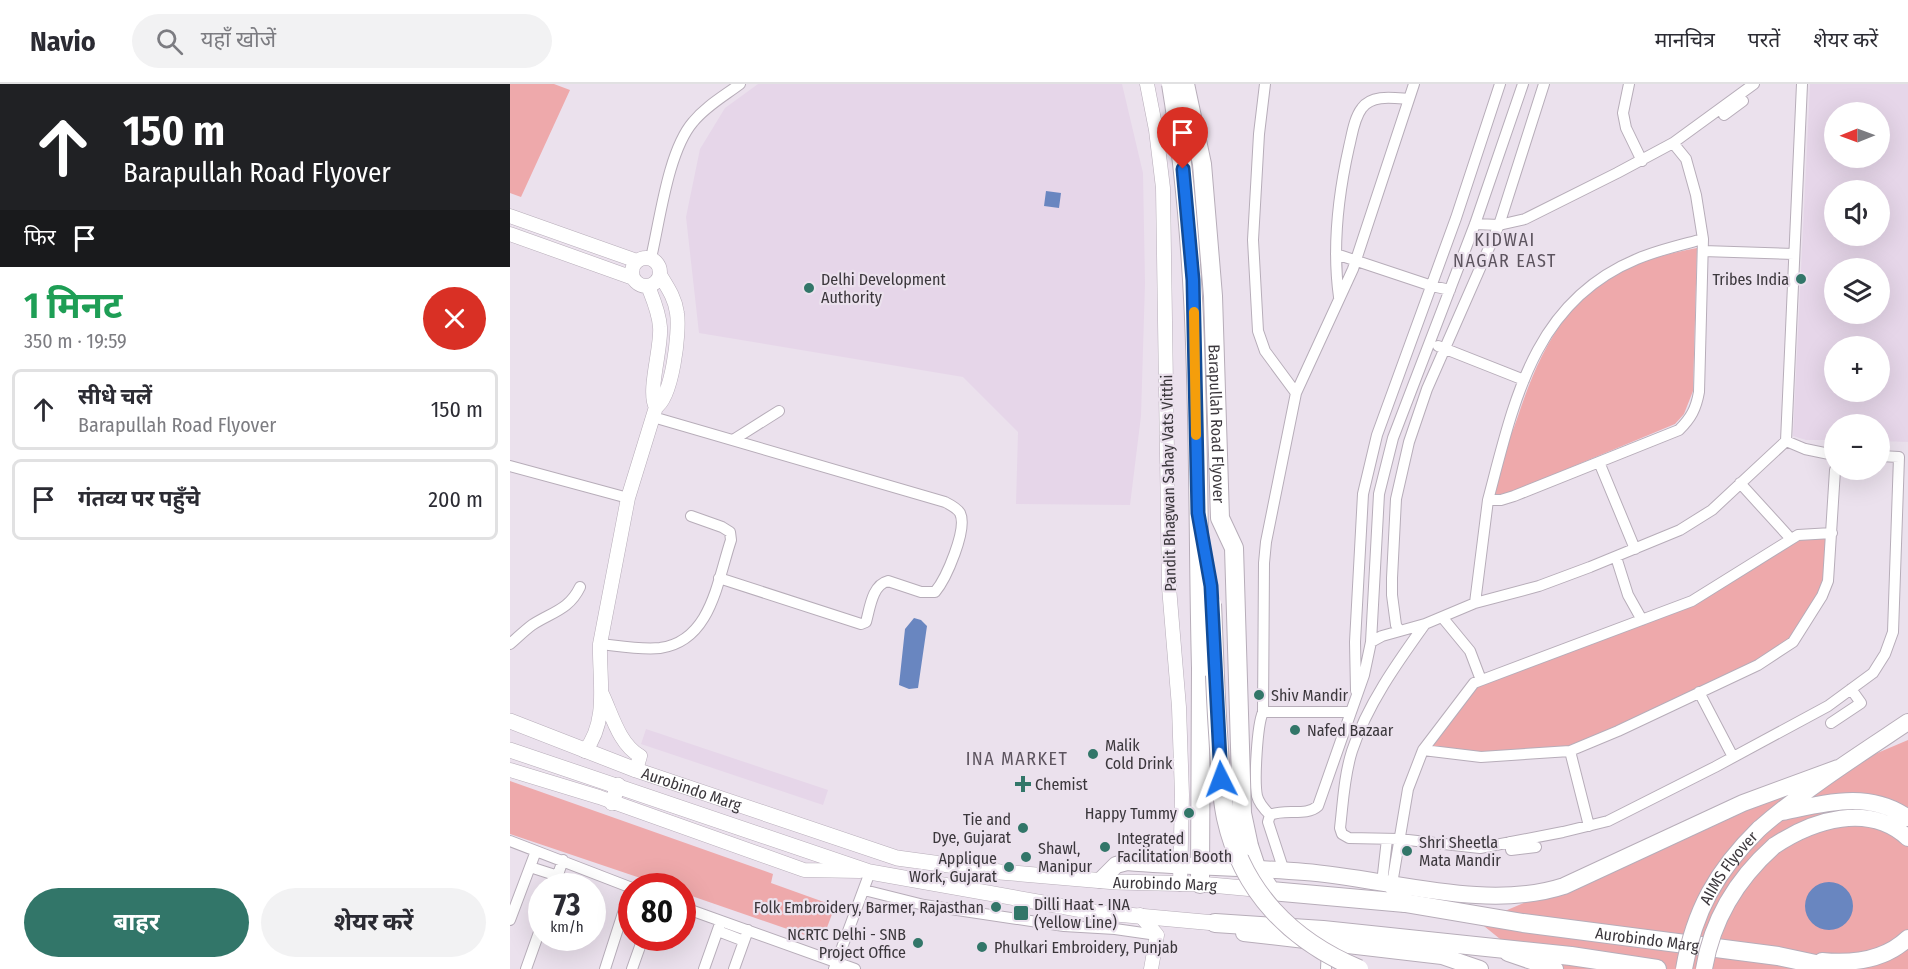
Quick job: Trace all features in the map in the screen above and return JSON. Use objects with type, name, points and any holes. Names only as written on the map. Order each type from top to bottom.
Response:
[{"type":"highway","name":"Barapullah Road Flyover","points":[[1171,84],[1181,152],[1193,280],[1202,668],[1201,876]]},
{"type":"highway","name":"Barapullah Road Flyover","points":[[1185,84],[1202,164],[1213,296],[1221,518],[1234,548],[1242,813],[1257,870],[1271,891]]},
{"type":"highway","points":[[1198,513],[1211,586],[1221,779],[1227,819],[1238,855],[1251,881],[1284,923],[1303,939],[1359,969]]},
{"type":"highway","points":[[1368,899],[1387,884],[1406,903]]},
{"type":"highway","name":"Aurobindo Marg","points":[[1271,891],[1406,903],[1524,923],[1778,956],[1839,969]]},
{"type":"highway","name":"Aurobindo Marg","points":[[1215,923],[1323,930],[1571,956],[1657,969]]},
{"type":"main road","name":"Aurobindo Marg","points":[[510,721],[585,751],[638,763],[897,858],[1000,872],[1101,880],[1180,884],[1201,876],[1271,891]]},
{"type":"main road","points":[[1101,880],[1116,865],[1127,862],[1180,866],[1201,876],[1257,870],[1308,872],[1387,884],[1496,896],[1516,896],[1550,891],[1743,803],[1838,768],[1908,722]]},
{"type":"main road","name":"Aurobindo Marg","points":[[510,750],[870,872],[1094,912],[1215,923]]},
{"type":"main road","name":"AIIMS Flyover","points":[[1684,969],[1694,926],[1714,883],[1727,864],[1759,829],[1838,768]]},
{"type":"main road","points":[[612,802],[618,785]]},
{"type":"main road","points":[[1778,813],[1837,801],[1861,800],[1889,807],[1908,818]]},
{"type":"main road","points":[[1704,969],[1709,946],[1724,908],[1745,874],[1773,846],[1803,829],[1835,819],[1870,818],[1887,824],[1908,838]]},
{"type":"main road","points":[[1215,923],[1236,932],[1442,956],[1480,969]]},
{"type":"main road","points":[[1778,956],[1826,962],[1853,962],[1879,956],[1896,948],[1908,938]]},
{"type":"main road","points":[[1497,950],[1556,969]]},
{"type":"street","points":[[633,278],[633,268],[644,260],[681,139],[705,109],[740,84]]},
{"type":"street","name":"Pandit Bhagwan Sahay Vats Vitthi","points":[[1147,84],[1158,139],[1163,198],[1169,587],[1179,707],[1182,795],[1180,884]]},
{"type":"street","points":[[1265,84],[1258,134],[1253,240],[1258,331],[1265,351],[1296,393]]},
{"type":"street","points":[[1270,815],[1261,806],[1257,796],[1258,731],[1263,712],[1265,552],[1296,393],[1356,261],[1414,84]]},
{"type":"street","points":[[1356,694],[1355,642],[1363,494],[1377,435],[1432,286],[1500,84]]},
{"type":"street","points":[[1270,815],[1310,811],[1318,806],[1364,675],[1371,642],[1379,494],[1393,438],[1475,224],[1523,84]]},
{"type":"street","points":[[1399,630],[1396,625],[1392,596],[1396,500],[1409,442],[1444,348],[1499,225],[1544,84]]},
{"type":"street","points":[[1629,84],[1623,113],[1626,129],[1642,160]]},
{"type":"street","points":[[1371,642],[1399,630],[1425,624],[1475,603],[1539,586],[1616,557],[1694,522],[1712,510],[1786,441],[1802,84]]},
{"type":"street","points":[[1475,224],[1499,225],[1525,219],[1673,143],[1751,86],[1752,95],[1724,115]]},
{"type":"street","points":[[1339,298],[1336,254],[1341,182],[1353,128],[1362,108],[1371,100],[1409,99]]},
{"type":"street","points":[[1488,500],[1501,500],[1514,496],[1679,430],[1690,419],[1696,407],[1699,392],[1703,239],[1696,195],[1686,159],[1673,143]]},
{"type":"street","points":[[510,216],[659,265],[660,275],[673,297],[677,314],[678,330],[674,360],[664,398],[654,412],[628,498],[600,644],[599,667],[602,694],[596,735],[585,751]]},
{"type":"street","points":[[510,234],[633,278],[638,283],[648,286],[656,282],[660,275]]},
{"type":"street","points":[[1475,603],[1488,500],[1499,454],[1524,380],[1555,320],[1581,293],[1613,271],[1636,259],[1703,239]]},
{"type":"street","points":[[1702,251],[1794,254]]},
{"type":"street","points":[[1336,254],[1450,290]]},
{"type":"street","points":[[648,286],[657,310],[660,328],[653,392],[654,412]]},
{"type":"street","points":[[1429,343],[1524,380]]},
{"type":"street","points":[[733,440],[779,411]]},
{"type":"street","points":[[654,412],[733,440],[945,502],[959,511],[962,517],[962,533],[947,569],[934,591],[921,592],[888,581],[883,583],[876,588],[866,622],[861,624],[719,578]]},
{"type":"street","points":[[1786,441],[1805,449],[1824,453]]},
{"type":"street","points":[[1425,624],[1366,715],[1348,766],[1340,828],[1342,834],[1348,837],[1387,838],[1480,848],[1589,826],[1608,820],[1828,706],[1873,673],[1885,654],[1893,632],[1899,457],[1890,457]]},
{"type":"street","points":[[1599,462],[1635,549]]},
{"type":"street","points":[[510,466],[628,498]]},
{"type":"street","points":[[1423,750],[1481,756],[1570,751],[1758,665],[1792,642],[1822,596],[1828,581],[1835,480]]},
{"type":"street","points":[[1740,483],[1791,539]]},
{"type":"street","points":[[600,644],[659,648],[684,641],[699,626],[708,612],[731,540],[730,532],[722,527],[691,516]]},
{"type":"street","points":[[1387,884],[1399,839],[1408,789],[1423,750],[1474,683],[1692,601],[1798,535],[1832,533]]},
{"type":"street","points":[[1616,557],[1628,595],[1642,620]]},
{"type":"street","points":[[510,645],[530,627],[566,607],[575,598],[580,587]]},
{"type":"street","points":[[1442,617],[1470,651],[1481,680]]},
{"type":"street","points":[[1831,723],[1861,703],[1851,689]]},
{"type":"street","points":[[1699,692],[1733,757]]},
{"type":"street","points":[[602,694],[624,743],[638,763]]},
{"type":"street","points":[[1263,712],[1350,712]]},
{"type":"street","points":[[1570,751],[1589,826]]},
{"type":"street","points":[[510,770],[612,802],[804,870],[870,872],[835,966]]},
{"type":"street","points":[[1270,815],[1268,822],[1284,871]]},
{"type":"street","points":[[1387,838],[1387,884]]},
{"type":"street","points":[[510,841],[618,883]]},
{"type":"street","points":[[1510,842],[1511,850],[1536,847]]},
{"type":"street","points":[[510,920],[536,851]]},
{"type":"street","points":[[559,873],[563,860]]},
{"type":"street","points":[[530,867],[541,873]]},
{"type":"street","points":[[864,890],[924,905],[1064,926],[1115,929],[1157,935]]},
{"type":"street","points":[[696,914],[719,926],[835,966],[855,969]]},
{"type":"street","points":[[1140,915],[1157,935]]},
{"type":"street","points":[[704,969],[719,926]]},
{"type":"street","points":[[605,969],[618,935]]},
{"type":"street","points":[[734,969],[746,935]]},
{"type":"street","points":[[1151,969],[1157,935]]},
{"type":"street","points":[[1326,969],[1327,942]]},
{"type":"street","points":[[526,969],[532,951]]},
{"type":"street","points":[[632,969],[638,951]]},
{"type":"shaded area","points":[[510,84],[554,84],[570,90],[521,197],[510,193]]},
{"type":"shaded area","points":[[758,84],[1122,84],[1143,173],[1145,283],[1141,416],[1130,505],[1016,504],[1018,432],[963,377],[699,333],[686,217],[700,149],[725,108]]},
{"type":"shaded area","points":[[1810,84],[1908,84],[1908,442],[1890,441],[1890,414],[1824,414],[1824,440],[1806,440],[1793,436]]},
{"type":"shaded area","points":[[1697,248],[1693,391],[1684,414],[1675,424],[1514,491],[1493,497],[1503,453],[1535,370],[1560,326],[1575,307],[1593,289],[1614,275],[1639,263]]},
{"type":"shaded area","points":[[1826,538],[1823,580],[1817,594],[1790,639],[1758,661],[1570,747],[1481,754],[1428,748],[1478,686],[1694,605],[1800,539]]},
{"type":"shaded area","points":[[646,729],[828,790],[823,805],[641,744]]},
{"type":"shaded area","points":[[1908,740],[1908,969],[1537,969],[1479,922]]},
{"type":"shaded area","points":[[510,781],[773,874],[771,883],[835,906],[822,941],[696,897],[696,873],[626,873],[510,834]]},
{"type":"water","points":[[1046,191],[1061,193],[1059,208],[1044,206]]},
{"type":"water","points":[[914,618],[921,620],[927,626],[918,688],[909,689],[899,685],[905,629]]},
{"type":"water","points":[[1829,882],[1846,889],[1853,906],[1846,923],[1829,930],[1812,923],[1805,906],[1812,889]]},
{"type":"slow traffic","points":[[1194,312],[1196,435]]},
{"type":"place","name":"Tribes India","points":[[1801,279]]},
{"type":"place","name":"Delhi Development Authority","points":[[809,288]]},
{"type":"place","name":"Shiv Mandir","points":[[1259,695]]},
{"type":"place","name":"Nafed Bazaar","points":[[1295,730]]},
{"type":"place","name":"Malik Cold Drink","points":[[1093,754]]},
{"type":"place","name":"Chemist","points":[[1023,784]]},
{"type":"place","name":"Happy Tummy","points":[[1189,813]]},
{"type":"place","name":"Tie and Dye, Gujarat","points":[[1023,828]]},
{"type":"place","name":"Integrated Facilitation Booth","points":[[1105,847]]},
{"type":"place","name":"Shri Sheetla Mata Mandir","points":[[1407,851]]},
{"type":"place","name":"Shawl, Manipur","points":[[1026,857]]},
{"type":"place","name":"Applique Work, Gujarat","points":[[1009,867]]},
{"type":"place","name":"Folk Embroidery, Barmer, Rajasthan","points":[[996,907]]},
{"type":"place","name":"Dilli Haat - INA (Yellow Line)","points":[[1021,913]]},
{"type":"place","name":"NCRTC Delhi - SNB Project Office","points":[[918,943]]},
{"type":"place","name":"Phulkari Embroidery, Punjab","points":[[982,947]]},
{"type":"district","name":"KIDWAI NAGAR EAST","points":[[1505,250]]},
{"type":"district","name":"INA MARKET","points":[[1017,759]]},
{"type":"route","points":[[1183,169],[1193,280],[1198,513],[1211,586],[1221,779]]}]
